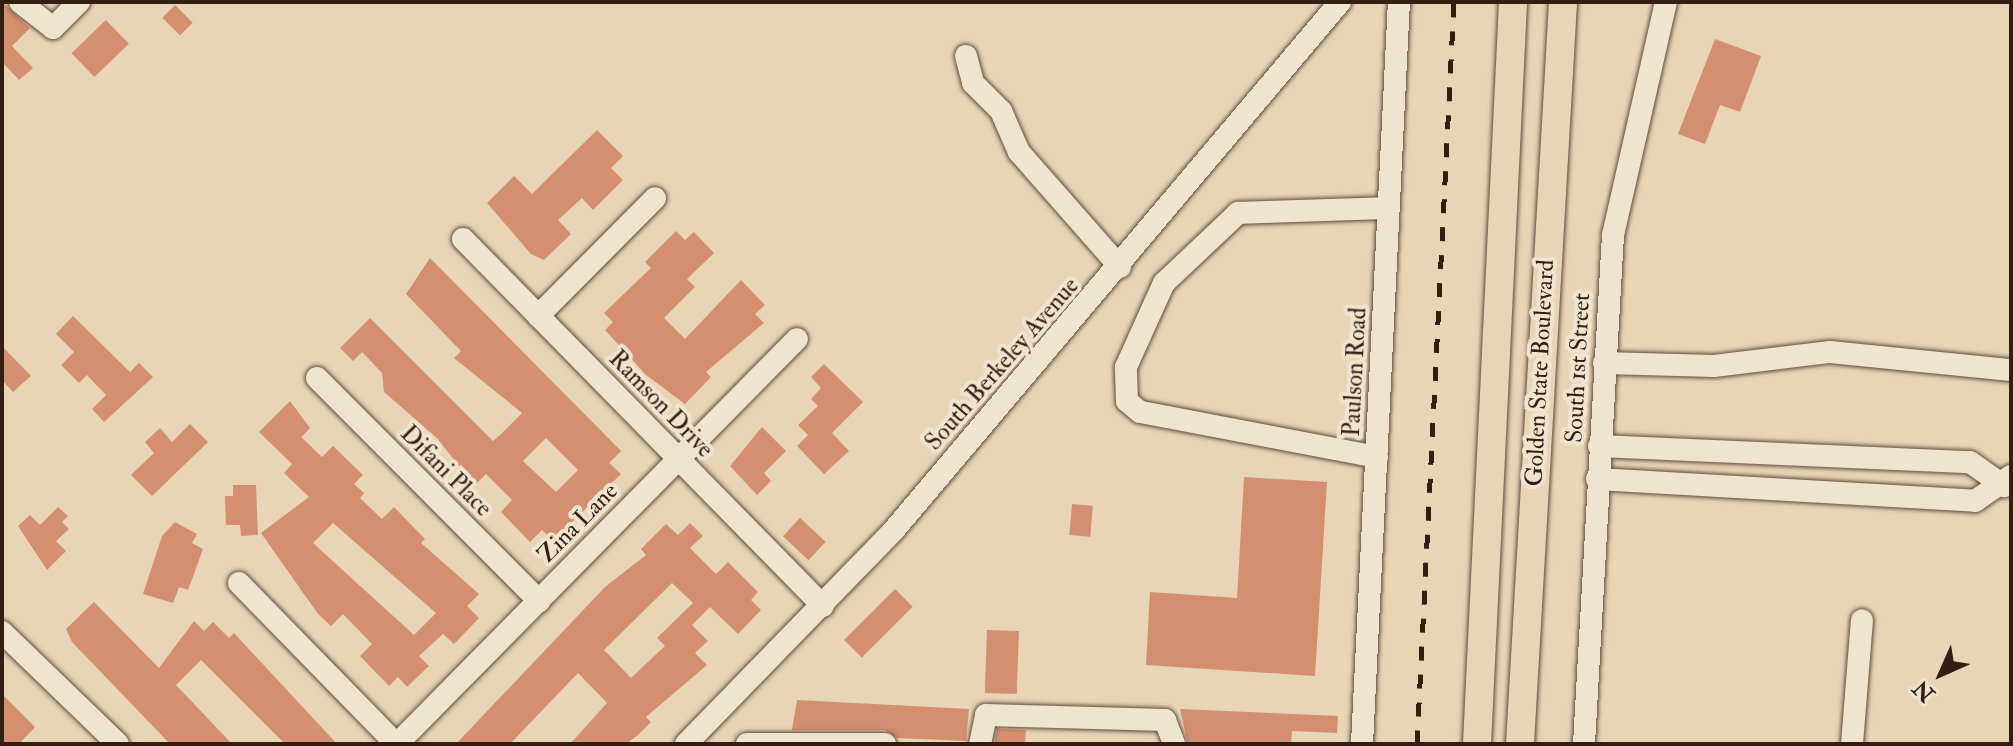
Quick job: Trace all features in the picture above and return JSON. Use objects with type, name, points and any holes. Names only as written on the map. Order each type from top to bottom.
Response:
[{"type":"main road","name":"Golden State Boulevard","points":[[1477,744],[1513,2]]},
{"type":"main road","name":"Golden State Boulevard","points":[[1520,744],[1563,2]]},
{"type":"main road","points":[[1559,62],[1574,44],[1577,2]]},
{"type":"street","points":[[20,2],[53,28],[79,2]]},
{"type":"street","name":"South Berkeley Avenue","points":[[686,744],[823,606],[1120,267],[1340,2]]},
{"type":"street","name":"Paulson Road","points":[[1362,744],[1399,2]]},
{"type":"street","name":"South 1st Street","points":[[1584,744],[1597,479],[1615,218],[1666,2]]},
{"type":"street","points":[[966,56],[973,83],[1001,111],[1019,152],[1120,267]]},
{"type":"street","points":[[538,316],[655,198]]},
{"type":"street","points":[[1377,457],[1140,412],[1127,401],[1126,367],[1164,283],[1238,213],[1389,208]]},
{"type":"street","name":"Ramson Drive","points":[[463,239],[823,606]]},
{"type":"street","name":"Zina Lane","points":[[396,744],[797,339]]},
{"type":"street","points":[[1604,363],[1714,366],[1830,352],[2011,370]]},
{"type":"street","name":"Difani Place","points":[[317,378],[539,601]]},
{"type":"street","points":[[1599,446],[1970,462],[2008,481]]},
{"type":"street","points":[[1671,483],[1673,449]]},
{"type":"street","points":[[1597,479],[1975,501],[2008,481]]},
{"type":"street","points":[[239,583],[396,744]]},
{"type":"street","points":[[1852,744],[1862,620]]},
{"type":"street","points":[[2,632],[94,736],[118,744]]},
{"type":"street","points":[[980,744],[986,715],[1165,720],[1174,744]]},
{"type":"street","points":[[747,744],[885,744]]},
{"type":"building","points":[[2,2],[30,28],[12,46],[33,68],[19,80],[2,62]]},
{"type":"building","points":[[175,5],[193,23],[180,35],[162,18]]},
{"type":"building","points":[[106,20],[129,44],[94,77],[71,53]]},
{"type":"building","points":[[1715,39],[1761,56],[1740,112],[1720,105],[1705,144],[1678,134]]},
{"type":"building","points":[[597,130],[623,156],[611,168],[623,180],[593,210],[582,198],[558,220],[571,234],[544,260],[531,254],[487,203],[514,176],[532,194]]},
{"type":"building","points":[[676,231],[685,240],[694,232],[714,253],[687,279],[695,287],[664,318],[685,339],[741,280],[765,305],[755,314],[764,323],[706,372],[711,377],[685,404],[646,375],[605,330],[613,322],[604,313],[651,268],[645,262]]},
{"type":"building","points":[[430,258],[621,451],[609,463],[621,474],[553,541],[542,530],[530,542],[501,512],[512,500],[486,474],[474,486],[438,439],[384,392],[382,373],[362,352],[353,361],[340,348],[370,318],[493,441],[522,413],[454,358],[461,351],[406,294]],"holes":[[[546,438],[578,470],[556,492],[523,461]]]},
{"type":"building","points":[[73,316],[130,372],[139,363],[153,377],[104,422],[92,409],[106,395],[87,375],[79,383],[61,365],[74,352],[56,334]]},
{"type":"building","points":[[2,346],[31,376],[13,392],[2,380]]},
{"type":"building","points":[[824,364],[863,402],[832,433],[849,451],[824,474],[797,446],[808,435],[798,425],[818,406],[811,399],[821,388],[811,377]]},
{"type":"building","points":[[290,401],[310,428],[301,437],[322,457],[333,446],[363,475],[354,484],[364,493],[360,498],[382,519],[394,507],[425,539],[421,543],[479,594],[467,606],[479,618],[454,644],[443,634],[419,656],[429,666],[407,687],[398,677],[389,686],[360,656],[372,644],[343,614],[331,626],[318,614],[261,533],[309,497],[284,473],[292,464],[259,432]],"holes":[[[333,523],[436,613],[414,635],[313,543]]]},
{"type":"building","points":[[190,424],[208,442],[152,496],[131,475],[154,453],[145,442],[160,428],[172,442]]},
{"type":"building","points":[[762,427],[786,451],[764,473],[771,481],[757,495],[730,466]]},
{"type":"building","points":[[1244,477],[1327,482],[1315,676],[1146,665],[1150,592],[1237,598]]},
{"type":"building","points":[[233,485],[256,485],[258,535],[241,536],[240,525],[226,525],[225,496],[233,496]]},
{"type":"building","points":[[1072,504],[1093,506],[1090,537],[1069,535]]},
{"type":"building","points":[[58,507],[68,516],[62,522],[69,529],[56,541],[66,551],[47,570],[18,526],[30,515],[40,525]]},
{"type":"building","points":[[800,518],[826,542],[809,560],[783,536]]},
{"type":"building","points":[[175,522],[197,534],[192,543],[203,549],[188,590],[179,587],[173,603],[143,594],[162,536]]},
{"type":"building","points":[[690,523],[703,536],[690,548],[716,574],[728,562],[758,592],[751,600],[761,610],[738,634],[710,607],[692,625],[708,641],[695,653],[707,665],[646,717],[651,722],[638,735],[626,744],[570,744],[607,703],[578,673],[510,744],[456,744],[605,587],[646,555],[641,549],[666,524],[678,535]],"holes":[[[672,583],[693,603],[657,638],[665,646],[631,678],[604,650]]]},
{"type":"building","points":[[895,589],[913,607],[862,658],[844,640]]},
{"type":"building","points":[[94,602],[159,668],[194,621],[204,631],[213,622],[229,638],[234,633],[337,744],[285,744],[201,660],[176,685],[232,744],[170,744],[72,642],[66,629]]},
{"type":"building","points":[[987,630],[1019,631],[1017,694],[985,693]]},
{"type":"building","points":[[2,694],[35,727],[19,744],[2,744]]},
{"type":"building","points":[[797,700],[969,709],[966,741],[897,738],[885,730],[792,730]]},
{"type":"building","points":[[1180,709],[1338,716],[1337,733],[1292,731],[1291,744],[1188,744]]},
{"type":"building","points":[[997,729],[1026,730],[1025,744],[994,744]]},
{"type":"railway","points":[[1417,744],[1454,2]]}]
